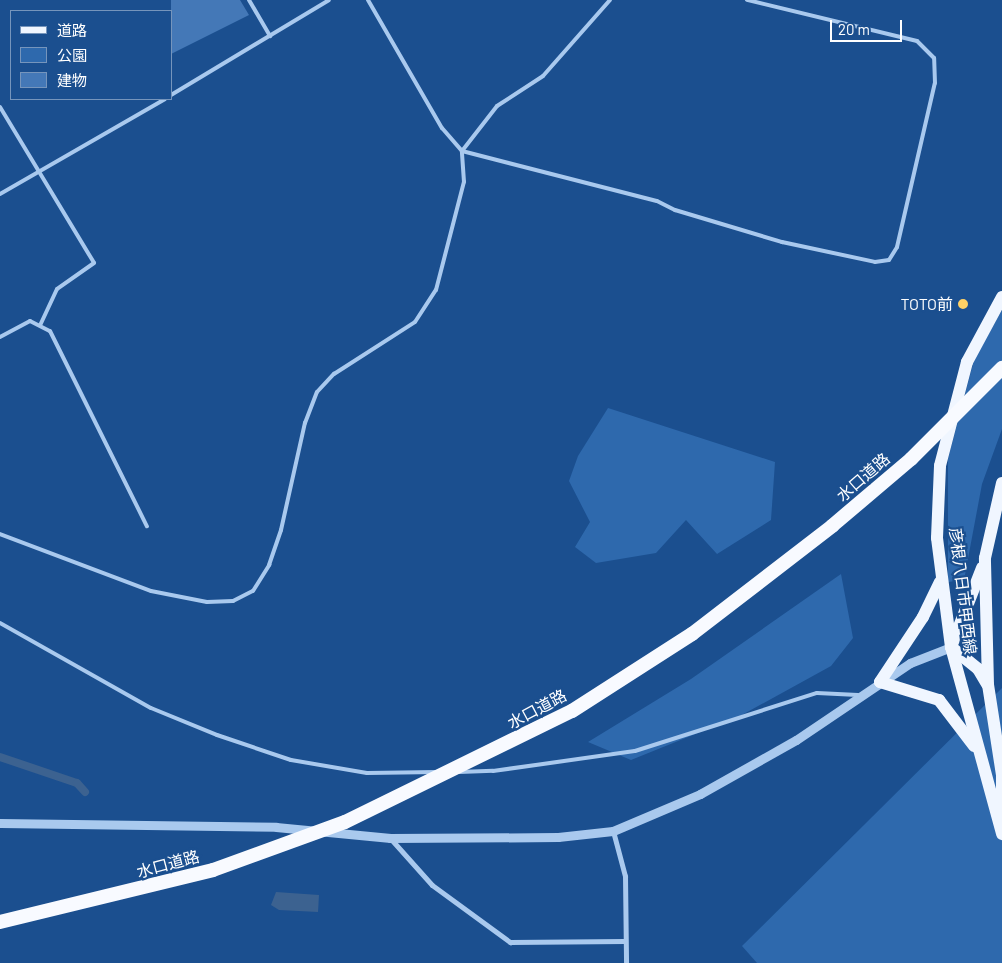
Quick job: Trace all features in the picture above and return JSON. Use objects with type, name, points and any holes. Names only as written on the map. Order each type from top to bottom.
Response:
[{"type":"highway","name":"水口道路","points":[[0,922],[213,870],[346,822],[572,711],[692,634],[778,571],[911,459],[1002,368]]},
{"type":"main road","name":"彦根八日市甲西線","points":[[1002,297],[967,362],[940,466],[937,538],[951,647],[1002,834],[1002,775],[988,685],[985,558],[1002,483]]},
{"type":"main road","points":[[985,558],[951,647],[978,669],[988,685]]},
{"type":"main road","points":[[942,576],[924,617],[880,682],[925,693],[939,700],[955,717],[979,754]]},
{"type":"street","points":[[0,824],[276,827],[390,838],[558,837],[613,831],[700,794],[796,740],[858,695],[880,682],[951,647]]},
{"type":"street","points":[[613,831],[624,876],[626,963]]},
{"type":"street","points":[[390,838],[432,885],[510,942],[625,941]]},
{"type":"lane","points":[[250,0],[270,36]]},
{"type":"lane","points":[[172,94],[329,0]]},
{"type":"lane","points":[[368,0],[442,128],[462,151],[657,201],[675,210],[782,242],[875,262],[889,260],[897,248],[935,83],[934,58],[918,41],[746,0]]},
{"type":"lane","points":[[0,534],[151,591],[207,602],[233,601],[253,591],[269,565],[281,530],[305,423],[317,392],[334,374],[415,322],[436,290],[464,182],[462,151],[496,106],[543,76],[610,0]]},
{"type":"lane","points":[[0,194],[163,100]]},
{"type":"lane","points":[[0,107],[94,263],[57,289],[40,325]]},
{"type":"lane","points":[[0,338],[30,321],[50,331],[147,526]]},
{"type":"lane","points":[[0,623],[151,708],[209,732],[291,760],[367,773],[493,771],[635,751],[818,693],[858,695]]},
{"type":"green space","points":[[1002,310],[1002,429],[982,484],[964,580],[948,582],[948,459],[974,360]]},
{"type":"green space","points":[[608,408],[775,462],[771,520],[717,554],[686,520],[656,553],[596,563],[575,547],[590,522],[569,481],[578,456]]},
{"type":"green space","points":[[841,574],[853,638],[831,666],[740,716],[631,760],[588,742],[691,679]]},
{"type":"green space","points":[[1002,688],[1002,963],[757,963],[742,946]]},
{"type":"shaded area","points":[[276,892],[319,895],[318,912],[279,910],[271,905]]},
{"type":"building","points":[[171,0],[240,0],[249,15],[172,54]]},
{"type":"waterway","points":[[0,757],[77,783],[85,792]]},
{"type":"place","name":"TOTO前","points":[[963,304]]}]
